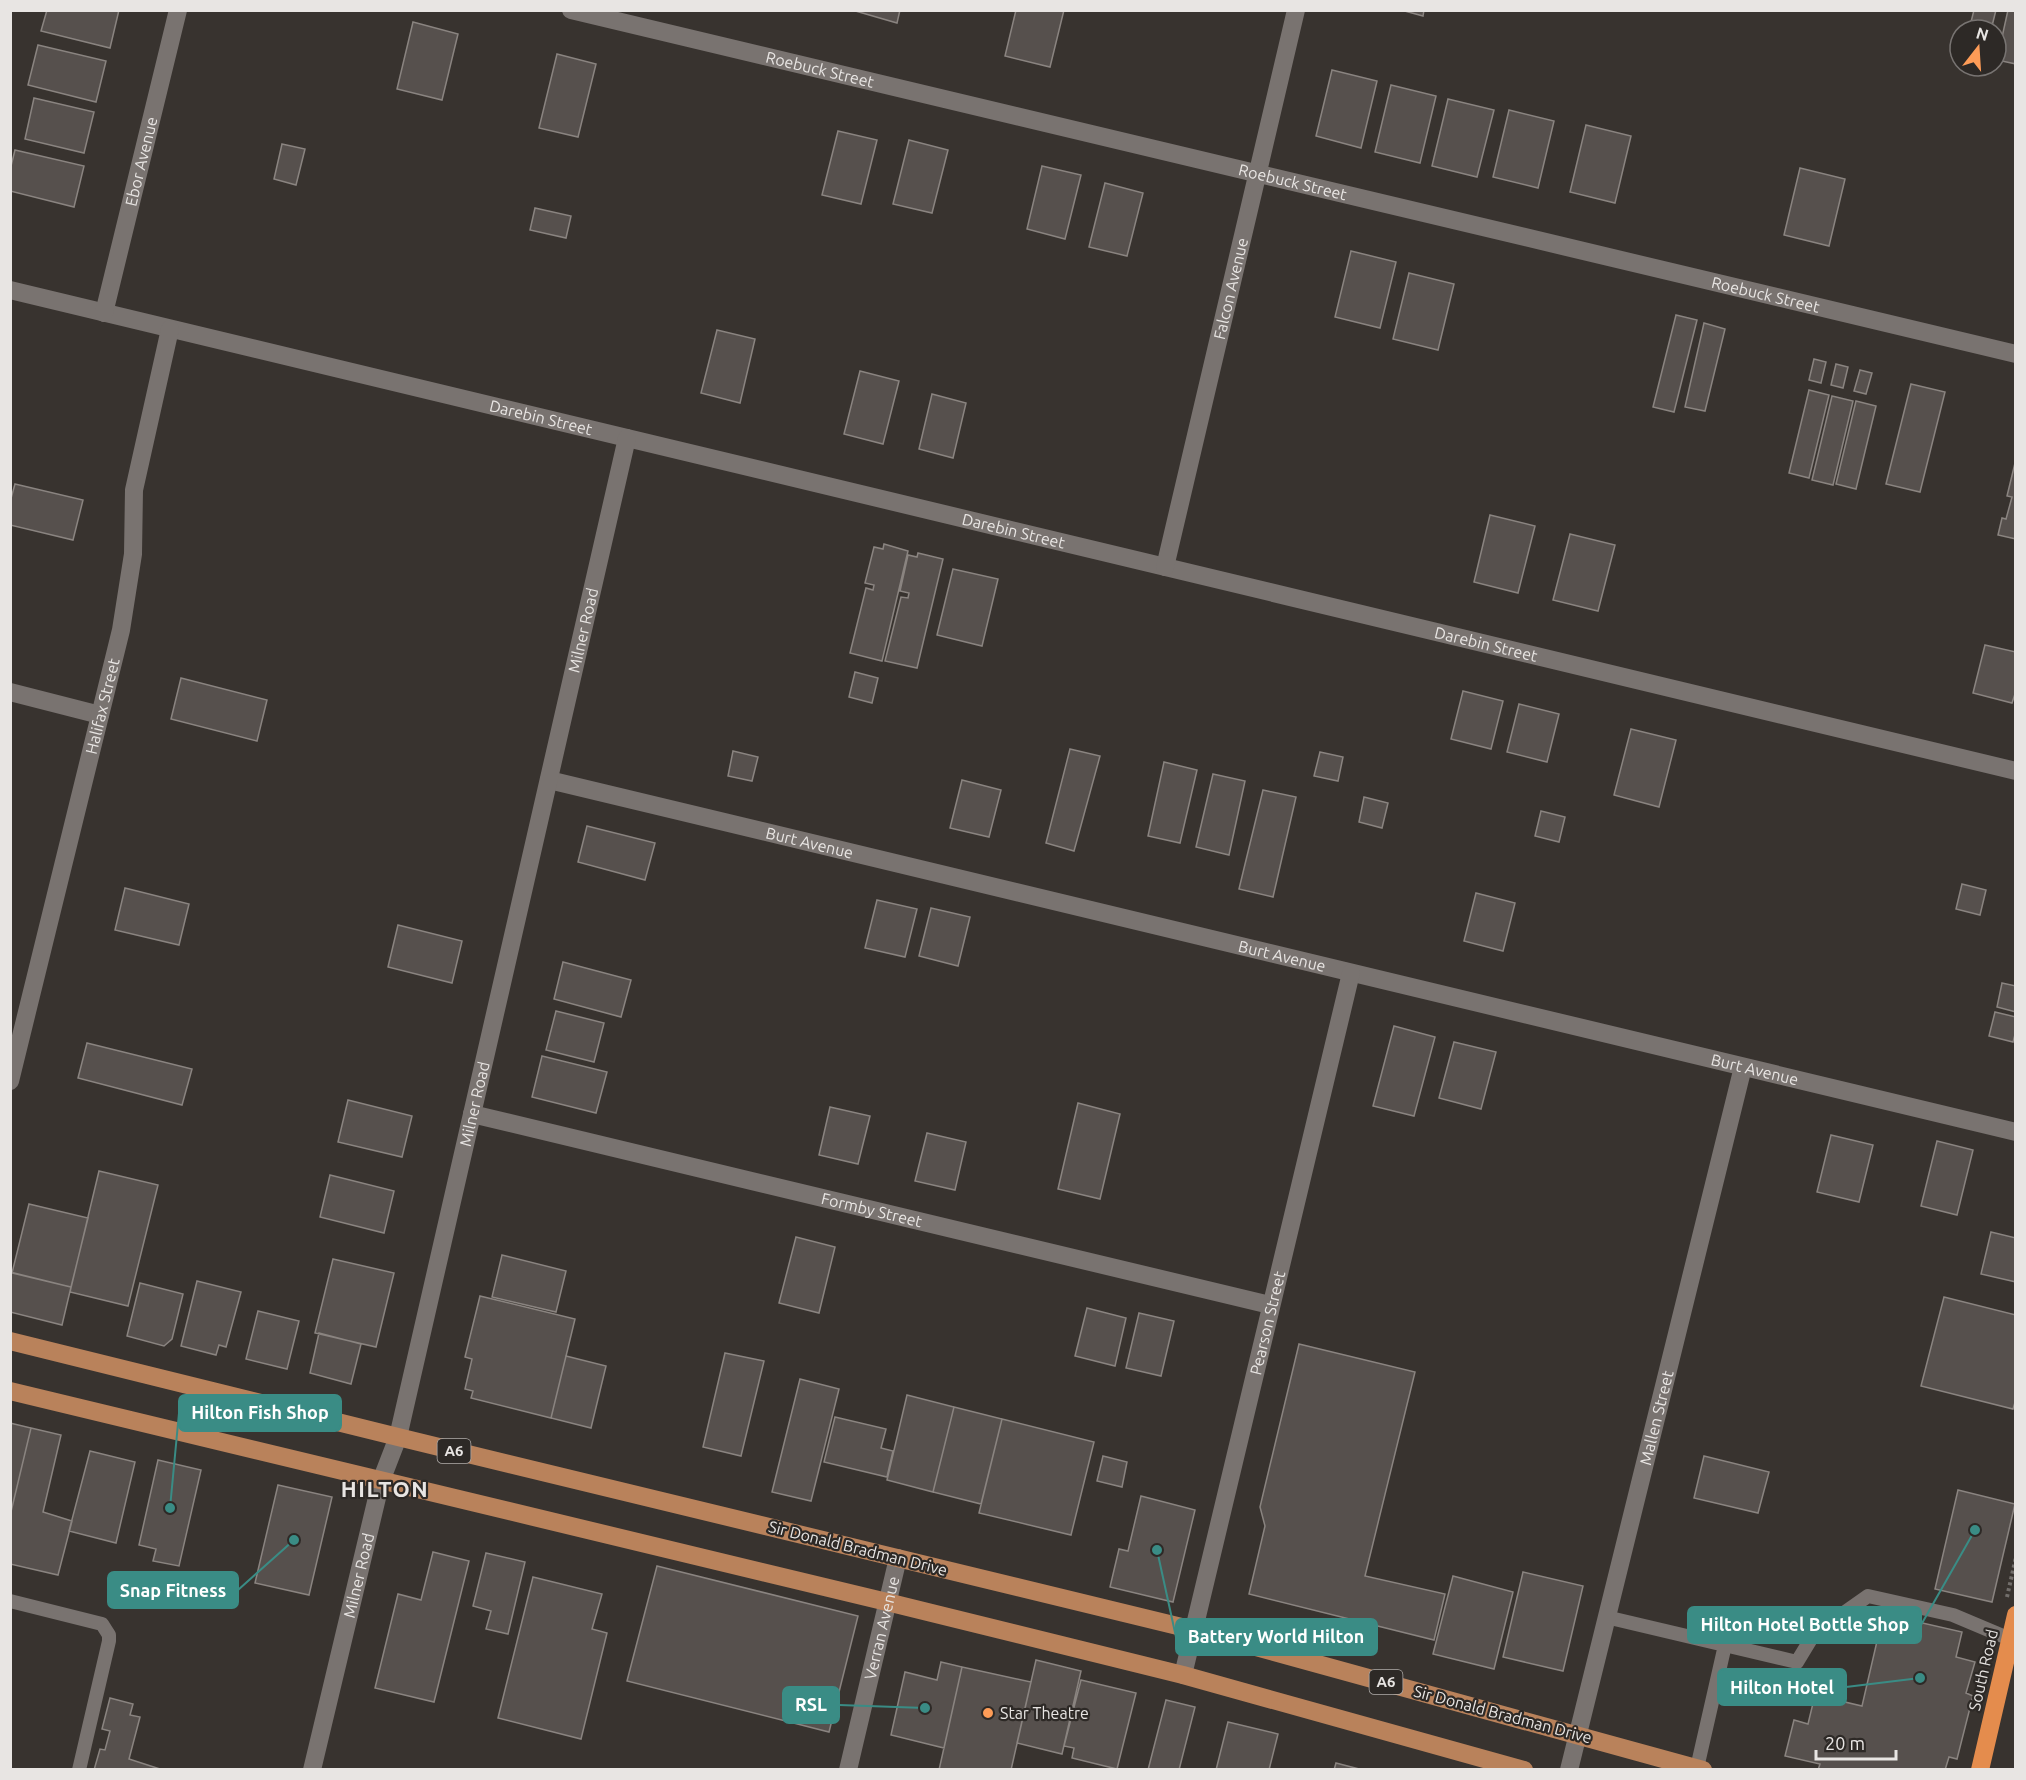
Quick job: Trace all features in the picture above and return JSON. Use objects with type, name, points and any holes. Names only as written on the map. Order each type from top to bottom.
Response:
[{"type":"highway","name":"South Road","points":[[1980,1770],[2016,1615]]},
{"type":"main road","name":"Sir Donald Bradman Drive","points":[[10,1341],[1194,1630],[1700,1769]]},
{"type":"main road","points":[[10,1391],[1183,1675],[1524,1770]]},
{"type":"street","name":"Ebor Avenue","points":[[104,313],[178,10]]},
{"type":"street","name":"Roebuck Street","points":[[571,10],[2016,354]]},
{"type":"street","name":"Falcon Avenue","points":[[1165,567],[1296,10]]},
{"type":"street","name":"Darebin Street","points":[[10,290],[2016,771]]},
{"type":"street","name":"Halifax Street","points":[[10,1081],[121,630],[133,554],[134,490],[170,329]]},
{"type":"street","name":"Milner Road","points":[[312,1770],[381,1481],[398,1437],[627,438]]},
{"type":"street","points":[[10,692],[100,714]]},
{"type":"street","name":"Burt Avenue","points":[[549,780],[2016,1132]]},
{"type":"street","name":"Pearson Street","points":[[1183,1675],[1351,973]]},
{"type":"street","name":"Mallen Street","points":[[1569,1770],[1743,1067]]},
{"type":"street","name":"Formby Street","points":[[472,1114],[1270,1305]]},
{"type":"street","name":"Verran Avenue","points":[[848,1770],[898,1558]]},
{"type":"lane","points":[[1606,1617],[1797,1662],[1815,1634],[1868,1596],[1953,1615],[2010,1639]]},
{"type":"lane","points":[[10,1601],[102,1624],[109,1635],[79,1770]]},
{"type":"lane","points":[[1700,1769],[1725,1645]]},
{"type":"building","points":[[47,10],[119,10],[110,48],[41,31]]},
{"type":"building","points":[[852,10],[900,10],[897,23]]},
{"type":"building","points":[[1016,10],[1064,10],[1050,67],[1005,56]]},
{"type":"building","points":[[1401,10],[1424,10],[1423,16]]},
{"type":"building","points":[[1974,10],[1996,10],[1994,18],[1972,18]]},
{"type":"building","points":[[2008,10],[2016,10],[2016,64],[2008,62]]},
{"type":"building","points":[[413,22],[458,34],[442,100],[397,89]]},
{"type":"building","points":[[38,45],[106,61],[96,102],[28,85]]},
{"type":"building","points":[[557,54],[596,64],[578,137],[539,128]]},
{"type":"building","points":[[1332,70],[1377,81],[1361,148],[1316,136]]},
{"type":"building","points":[[1391,85],[1436,96],[1420,163],[1375,152]]},
{"type":"building","points":[[34,98],[94,112],[84,153],[25,139]]},
{"type":"building","points":[[1448,99],[1494,110],[1477,177],[1432,166]]},
{"type":"building","points":[[1509,110],[1554,121],[1538,188],[1493,177]]},
{"type":"building","points":[[1586,125],[1631,136],[1615,203],[1570,192]]},
{"type":"building","points":[[838,131],[877,140],[861,204],[822,195]]},
{"type":"building","points":[[909,140],[948,150],[932,213],[893,204]]},
{"type":"building","points":[[282,144],[305,149],[296,185],[274,179]]},
{"type":"building","points":[[15,150],[84,166],[74,207],[10,191],[10,170]]},
{"type":"building","points":[[1042,166],[1081,175],[1065,239],[1027,229]]},
{"type":"building","points":[[1800,168],[1845,179],[1829,246],[1784,235]]},
{"type":"building","points":[[1105,183],[1143,193],[1127,256],[1089,247]]},
{"type":"building","points":[[535,208],[571,216],[566,238],[530,230]]},
{"type":"building","points":[[1351,251],[1396,262],[1380,328],[1335,317]]},
{"type":"building","points":[[1409,273],[1454,284],[1438,350],[1393,339]]},
{"type":"building","points":[[1676,315],[1697,320],[1674,412],[1653,407]]},
{"type":"building","points":[[1704,323],[1725,329],[1705,411],[1685,407]]},
{"type":"building","points":[[717,330],[755,339],[740,403],[701,393]]},
{"type":"building","points":[[1814,359],[1826,362],[1821,383],[1809,380]]},
{"type":"building","points":[[1836,364],[1848,367],[1843,388],[1831,385]]},
{"type":"building","points":[[1860,370],[1872,373],[1866,394],[1854,391]]},
{"type":"building","points":[[860,371],[899,381],[883,444],[844,434]]},
{"type":"building","points":[[1911,384],[1945,392],[1920,492],[1886,484]]},
{"type":"building","points":[[1809,390],[1829,395],[1809,478],[1789,473]]},
{"type":"building","points":[[932,394],[966,403],[953,458],[919,449]]},
{"type":"building","points":[[1832,396],[1853,401],[1833,485],[1812,480]]},
{"type":"building","points":[[1856,401],[1876,406],[1856,489],[1836,484]]},
{"type":"building","points":[[2016,459],[2016,539],[1998,535],[2002,518],[2006,519],[2012,497],[2007,496]]},
{"type":"building","points":[[15,484],[83,500],[73,540],[10,525],[10,502]]},
{"type":"building","points":[[1490,515],[1535,526],[1518,593],[1474,582]]},
{"type":"building","points":[[1570,534],[1615,545],[1598,611],[1553,600]]},
{"type":"building","points":[[884,544],[908,551],[882,661],[850,653],[866,588],[873,590],[874,585],[865,583],[874,547],[883,549]]},
{"type":"building","points":[[918,553],[943,559],[917,668],[885,661],[901,597],[908,598],[909,593],[900,591],[908,555],[917,557]]},
{"type":"building","points":[[953,569],[998,579],[982,646],[937,635]]},
{"type":"building","points":[[1985,645],[2016,652],[2016,691],[2012,703],[1973,693]]},
{"type":"building","points":[[855,672],[878,678],[872,703],[849,697]]},
{"type":"building","points":[[181,678],[267,700],[257,741],[171,719]]},
{"type":"building","points":[[1463,691],[1503,701],[1491,749],[1451,739]]},
{"type":"building","points":[[1519,704],[1559,714],[1547,762],[1507,752]]},
{"type":"building","points":[[1631,729],[1676,740],[1659,807],[1614,795]]},
{"type":"building","points":[[1070,749],[1100,756],[1074,851],[1046,843]]},
{"type":"building","points":[[733,751],[758,757],[752,781],[728,776]]},
{"type":"building","points":[[1320,752],[1343,757],[1338,781],[1314,776]]},
{"type":"building","points":[[1164,762],[1197,770],[1180,843],[1148,836]]},
{"type":"building","points":[[1213,774],[1245,781],[1229,855],[1196,847]]},
{"type":"building","points":[[962,780],[1001,790],[989,837],[950,828]]},
{"type":"building","points":[[1263,790],[1296,797],[1273,897],[1239,889]]},
{"type":"building","points":[[1364,797],[1388,803],[1382,828],[1359,822]]},
{"type":"building","points":[[1541,811],[1565,817],[1559,842],[1535,836]]},
{"type":"building","points":[[587,826],[655,843],[645,880],[578,862]]},
{"type":"building","points":[[1962,884],[1986,890],[1980,915],[1956,909]]},
{"type":"building","points":[[125,888],[189,904],[179,945],[115,930]]},
{"type":"building","points":[[1476,893],[1515,903],[1503,951],[1464,941]]},
{"type":"building","points":[[877,900],[917,909],[905,957],[865,948]]},
{"type":"building","points":[[931,908],[970,917],[958,966],[919,956]]},
{"type":"building","points":[[398,925],[462,941],[452,983],[388,967]]},
{"type":"building","points":[[563,962],[631,980],[621,1017],[554,999]]},
{"type":"building","points":[[2002,983],[2016,986],[2016,1012],[1997,1007]]},
{"type":"building","points":[[556,1011],[604,1023],[594,1062],[546,1050]]},
{"type":"building","points":[[1995,1012],[2016,1017],[2013,1042],[1989,1036]]},
{"type":"building","points":[[1394,1026],[1435,1037],[1414,1116],[1373,1106]]},
{"type":"building","points":[[1454,1042],[1496,1052],[1481,1109],[1439,1098]]},
{"type":"building","points":[[87,1043],[192,1069],[182,1105],[78,1078]]},
{"type":"building","points":[[542,1056],[607,1072],[596,1113],[532,1097]]},
{"type":"building","points":[[348,1100],[412,1116],[402,1157],[338,1142]]},
{"type":"building","points":[[1078,1103],[1120,1114],[1100,1199],[1058,1189]]},
{"type":"building","points":[[830,1107],[870,1116],[858,1164],[819,1155]]},
{"type":"building","points":[[927,1133],[966,1142],[955,1190],[915,1181]]},
{"type":"building","points":[[1831,1135],[1873,1145],[1859,1202],[1817,1192]]},
{"type":"building","points":[[1937,1141],[1973,1150],[1957,1215],[1921,1206]]},
{"type":"building","points":[[99,1171],[158,1185],[128,1306],[70,1292]]},
{"type":"building","points":[[330,1175],[394,1191],[384,1233],[320,1217]]},
{"type":"building","points":[[29,1204],[88,1218],[71,1287],[12,1273]]},
{"type":"building","points":[[1991,1232],[2016,1238],[2016,1282],[1981,1274]]},
{"type":"building","points":[[796,1237],[835,1247],[819,1313],[779,1303]]},
{"type":"building","points":[[502,1255],[566,1271],[556,1312],[492,1297]]},
{"type":"building","points":[[333,1259],[394,1273],[376,1347],[315,1333]]},
{"type":"building","points":[[10,1272],[71,1287],[62,1325],[10,1312]]},
{"type":"building","points":[[197,1281],[241,1292],[226,1347],[219,1345],[216,1355],[181,1346]]},
{"type":"building","points":[[140,1283],[183,1294],[172,1339],[164,1346],[127,1336]]},
{"type":"building","points":[[480,1296],[575,1319],[551,1418],[471,1398],[473,1391],[465,1389],[472,1359],[465,1357]]},
{"type":"building","points":[[1944,1297],[2016,1315],[2016,1399],[2013,1409],[1921,1386]]},
{"type":"building","points":[[1087,1308],[1126,1318],[1115,1366],[1075,1356]]},
{"type":"building","points":[[258,1311],[299,1321],[287,1369],[246,1359]]},
{"type":"building","points":[[1139,1313],[1174,1321],[1161,1376],[1126,1368]]},
{"type":"building","points":[[319,1333],[361,1344],[351,1384],[310,1373]]},
{"type":"building","points":[[1299,1344],[1415,1372],[1365,1576],[1445,1594],[1434,1640],[1249,1594],[1265,1526],[1260,1507]]},
{"type":"building","points":[[725,1353],[764,1361],[741,1456],[703,1447]]},
{"type":"building","points":[[566,1356],[606,1366],[591,1428],[551,1418]]},
{"type":"building","points":[[800,1379],[839,1389],[811,1501],[772,1492]]},
{"type":"building","points":[[907,1395],[954,1407],[933,1492],[887,1480]]},
{"type":"building","points":[[954,1407],[1002,1419],[981,1504],[933,1492]]},
{"type":"building","points":[[835,1417],[886,1429],[881,1448],[893,1451],[887,1477],[824,1462]]},
{"type":"building","points":[[1002,1419],[1094,1442],[1071,1535],[979,1513]]},
{"type":"building","points":[[10,1423],[31,1428],[10,1516]]},
{"type":"building","points":[[31,1428],[61,1435],[43,1512],[72,1521],[58,1575],[10,1564],[10,1516]]},
{"type":"building","points":[[90,1451],[135,1462],[116,1543],[69,1531]]},
{"type":"building","points":[[1103,1456],[1127,1462],[1122,1487],[1097,1481]]},
{"type":"building","points":[[1704,1456],[1769,1472],[1758,1513],[1694,1498]]},
{"type":"building","points":[[158,1460],[201,1470],[179,1566],[153,1561],[156,1549],[139,1545]]},
{"type":"building","points":[[278,1485],[332,1497],[309,1595],[255,1583]]},
{"type":"building","points":[[1958,1490],[2015,1504],[1992,1602],[1935,1589]]},
{"type":"building","points":[[1141,1496],[1195,1510],[1173,1602],[1110,1587],[1119,1549],[1128,1551]]},
{"type":"building","points":[[433,1552],[469,1561],[434,1702],[375,1688],[398,1594],[421,1600]]},
{"type":"building","points":[[486,1553],[525,1562],[508,1634],[486,1629],[491,1611],[473,1606]]},
{"type":"building","points":[[657,1566],[858,1616],[829,1732],[627,1681]]},
{"type":"building","points":[[1523,1572],[1583,1586],[1563,1671],[1503,1657]]},
{"type":"building","points":[[1453,1576],[1513,1592],[1494,1669],[1433,1654]]},
{"type":"building","points":[[533,1577],[602,1594],[592,1629],[607,1633],[581,1739],[498,1718]]},
{"type":"building","points":[[1870,1611],[1962,1632],[1956,1657],[1975,1662],[1966,1693],[1973,1696],[1957,1759],[1949,1757],[1945,1770],[1818,1770],[1820,1764],[1785,1756],[1794,1720],[1808,1724],[1815,1695],[1862,1706],[1878,1637],[1864,1633]]},
{"type":"building","points":[[1036,1660],[1081,1671],[1062,1754],[1017,1743]]},
{"type":"building","points":[[941,1662],[962,1667],[944,1748],[891,1735],[905,1672],[937,1680]]},
{"type":"building","name":"Star Theatre","points":[[962,1667],[1031,1682],[1011,1770],[939,1770]]},
{"type":"building","points":[[1081,1680],[1136,1693],[1117,1769],[1072,1758],[1074,1748],[1064,1746]]},
{"type":"building","points":[[110,1698],[133,1704],[130,1715],[140,1717],[129,1759],[163,1770],[94,1770],[100,1749],[105,1750],[110,1731],[102,1729]]},
{"type":"building","points":[[1166,1700],[1195,1707],[1179,1770],[1148,1770]]},
{"type":"building","points":[[1228,1722],[1278,1734],[1269,1770],[1216,1770]]},
{"type":"building","points":[[1336,1763],[1363,1770],[1334,1770]]},
{"type":"place","name":"Hilton Fish Shop","points":[[170,1508]]},
{"type":"place","name":"Hilton Hotel Bottle Shop","points":[[1975,1530]]},
{"type":"place","name":"Snap Fitness","points":[[294,1540]]},
{"type":"place","name":"Battery World Hilton","points":[[1157,1550]]},
{"type":"place","name":"Hilton Hotel","points":[[1920,1678]]},
{"type":"place","name":"RSL","points":[[925,1708]]},
{"type":"place","name":"Star Theatre","points":[[988,1713]]},
{"type":"district","name":"HILTON","points":[[385,1489]]}]
